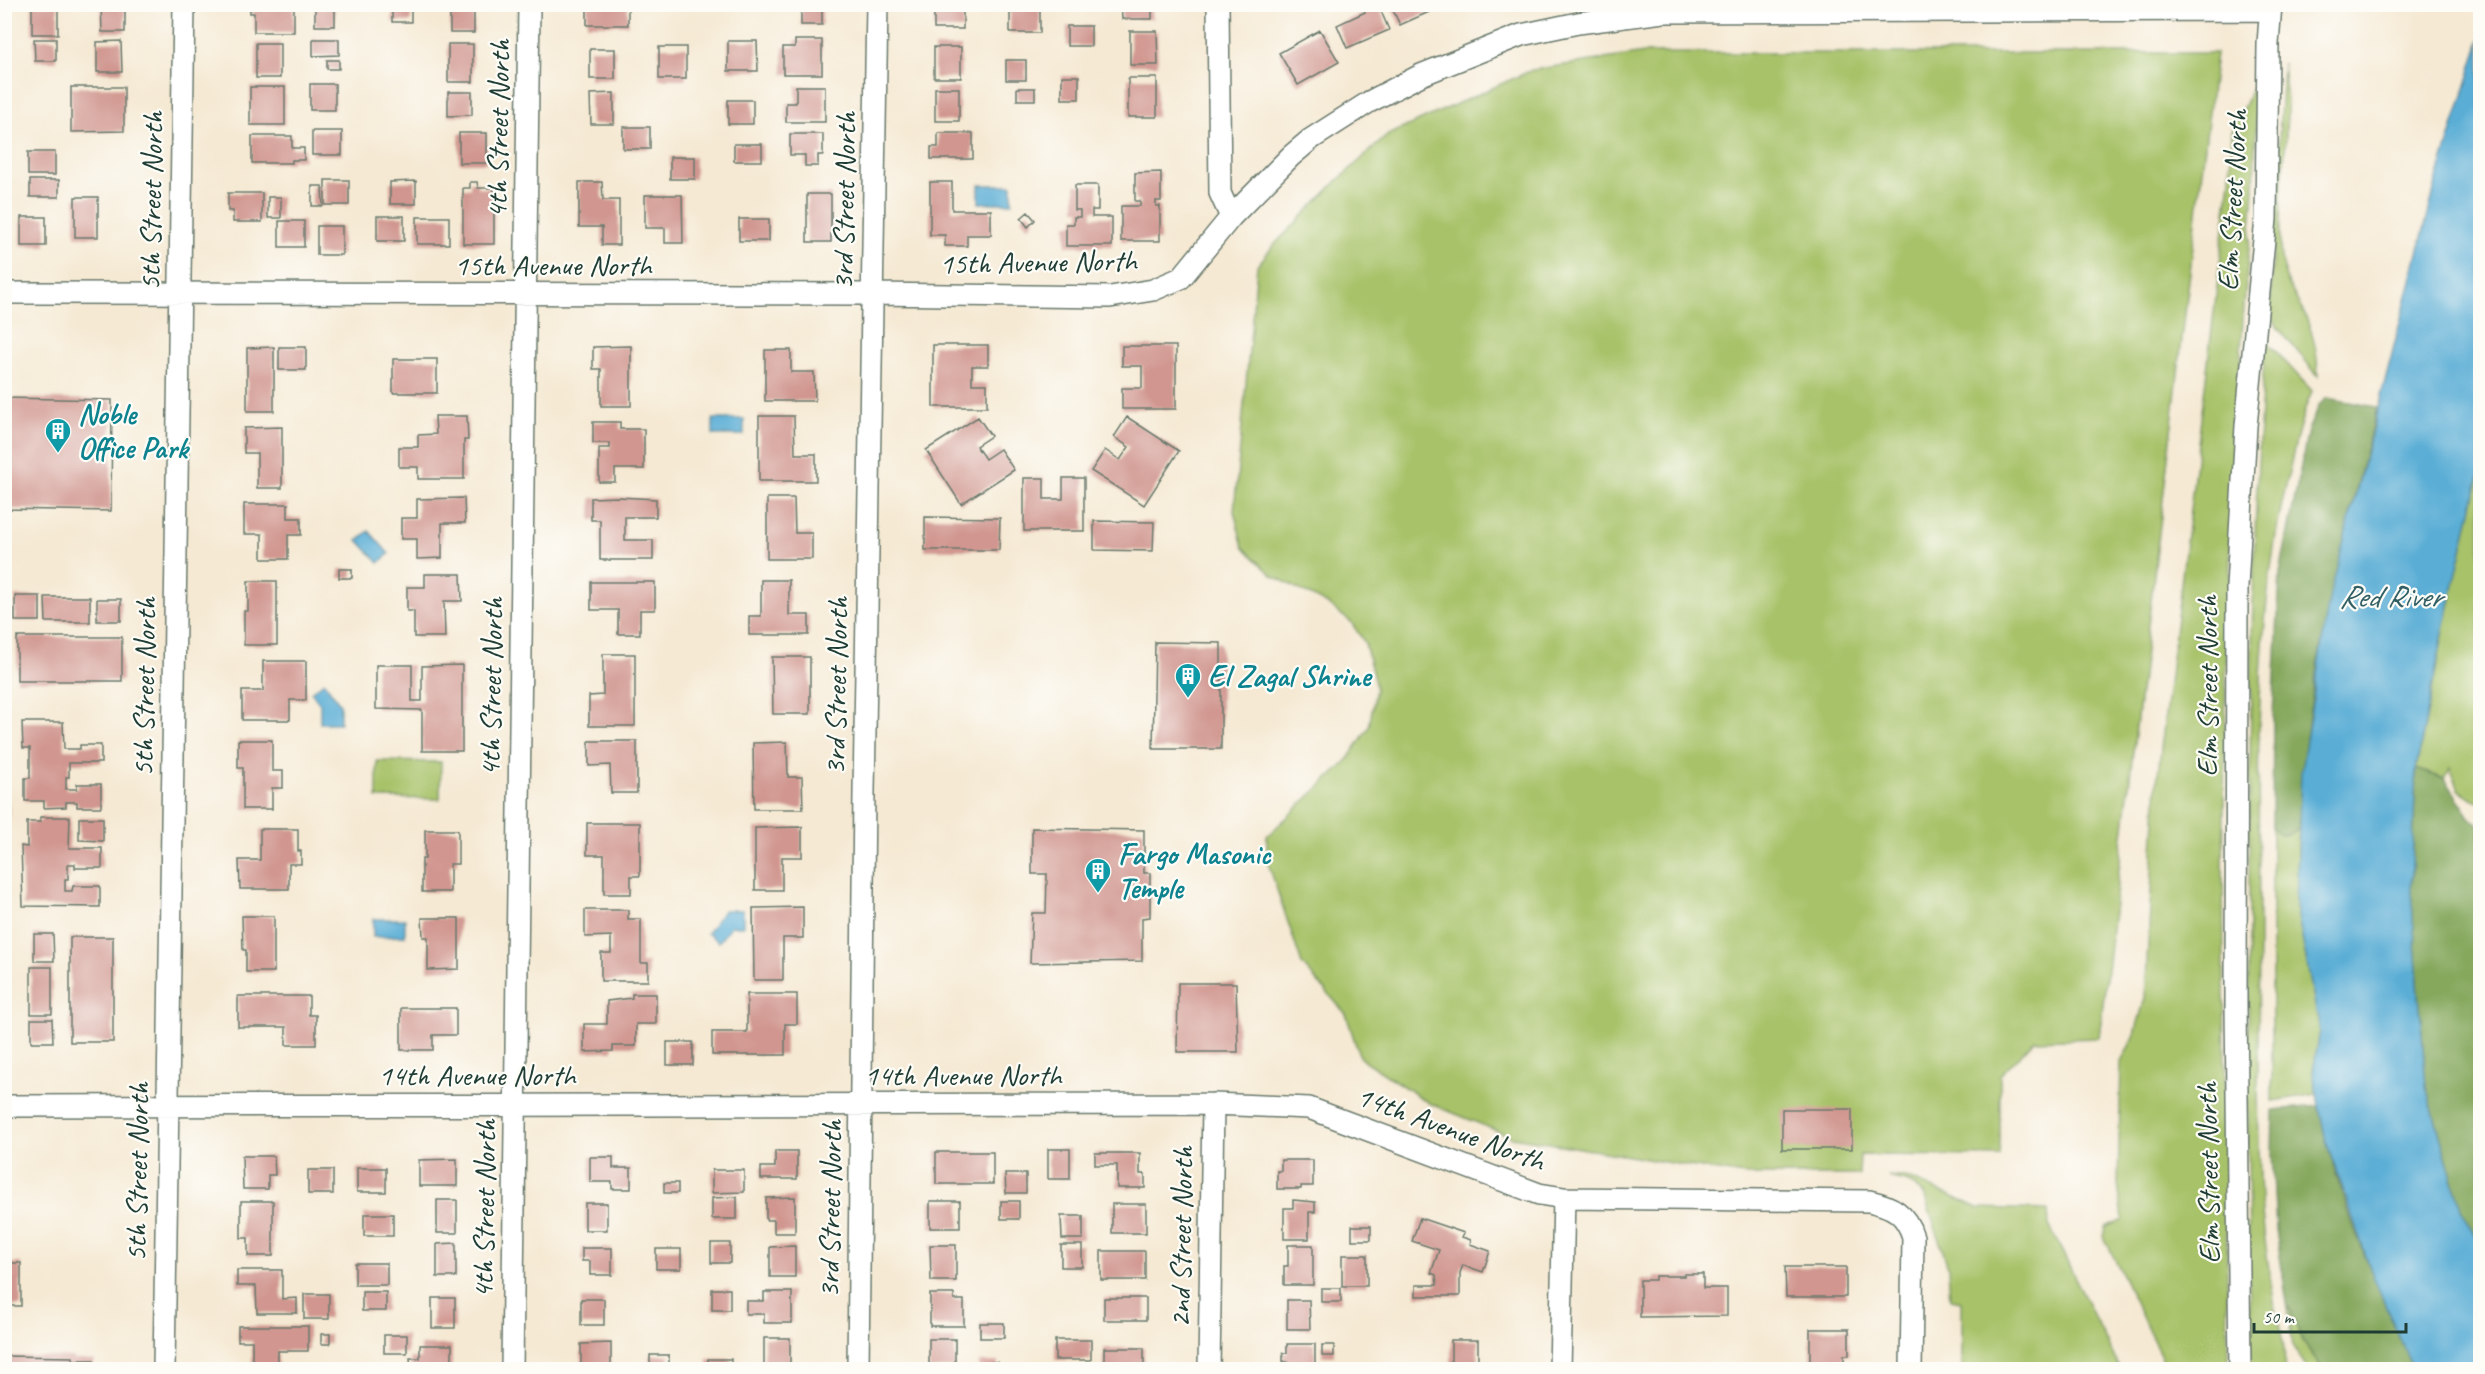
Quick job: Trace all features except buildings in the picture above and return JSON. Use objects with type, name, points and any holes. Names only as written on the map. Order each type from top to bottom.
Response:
[{"type":"street","name":"5th Street North","points":[[164,1370],[184,4]]},
{"type":"street","name":"4th Street North","points":[[512,1370],[529,4]]},
{"type":"street","name":"3rd Street North","points":[[858,1370],[877,4]]},
{"type":"street","points":[[1218,4],[1220,193],[1231,217]]},
{"type":"street","name":"15th Avenue North","points":[[4,293],[873,294],[1110,297],[1154,290],[1181,278],[1231,217],[1291,156],[1311,139],[1369,102],[1421,75],[1521,35],[1578,23],[1663,12],[2271,8]]},
{"type":"street","name":"Elm Street North","points":[[2240,1370],[2236,1016],[2237,587],[2246,426],[2266,219],[2268,44],[2271,8]]},
{"type":"street","name":"14th Avenue North","points":[[4,1106],[1213,1104],[1309,1108],[1539,1194],[1564,1198],[1869,1201],[1887,1205],[1902,1214],[1909,1224],[1913,1237],[1911,1370]]},
{"type":"street","name":"2nd Street North","points":[[1209,1370],[1213,1104]]},
{"type":"street","points":[[1560,1370],[1564,1198]]},
{"type":"green space","points":[[1644,53],[2216,53],[2099,1038],[2035,1040],[2000,1075],[2000,1156],[1860,1155],[1859,1175],[1744,1175],[1512,1137],[1429,1103],[1360,1058],[1346,1014],[1302,964],[1267,860],[1267,836],[1346,762],[1369,727],[1376,688],[1365,643],[1351,622],[1328,605],[1272,575],[1243,547],[1234,511],[1257,266],[1273,246],[1337,181],[1388,135],[1532,70]]},
{"type":"green space","points":[[2283,64],[2287,121],[2280,219],[2281,258],[2288,282],[2311,331],[2318,376],[2278,328],[2270,313]]},
{"type":"green space","points":[[2252,89],[2257,92],[2254,192],[2243,319],[2232,506],[2226,672],[2223,875],[2228,1369],[2167,1369],[2104,1237],[2106,1227],[2123,1219],[2118,1184],[2121,1062],[2134,1037],[2145,998],[2157,782],[2230,180],[2232,131]]},
{"type":"green space","points":[[2268,343],[2312,391],[2301,421],[2278,525],[2269,579],[2260,688],[2259,1162],[2265,1239],[2285,1361],[2284,1369],[2251,1370],[2248,1130],[2251,686],[2257,482],[2265,346]]},
{"type":"green space","points":[[2327,398],[2377,407],[2338,564],[2317,669],[2308,721],[2299,828],[2290,834],[2282,835],[2272,828],[2273,715],[2280,573],[2308,430],[2320,404]]},
{"type":"green space","points":[[2480,471],[2480,803],[2459,790],[2450,768],[2445,779],[2416,769],[2445,624]]},
{"type":"green space","points":[[377,761],[441,762],[440,799],[377,798]]},
{"type":"green space","points":[[2416,769],[2445,779],[2470,817],[2480,826],[2480,1244],[2461,1209],[2426,1087],[2411,891]]},
{"type":"green space","points":[[2272,828],[2282,835],[2290,834],[2299,828],[2296,906],[2320,1031],[2313,1072],[2317,1094],[2272,1101]]},
{"type":"green space","points":[[2319,1106],[2326,1140],[2347,1207],[2413,1369],[2323,1369],[2303,1342],[2287,1303],[2276,1229],[2272,1154],[2273,1110]]},
{"type":"green space","points":[[1888,1177],[1906,1177],[1979,1208],[2048,1210],[2049,1225],[2120,1369],[1962,1369],[1962,1302],[1950,1300],[1948,1267],[1924,1194],[1909,1182]]},
{"type":"green space","points":[[2287,1303],[2303,1342],[2323,1369],[2308,1369],[2293,1347]]},
{"type":"water","name":"Red River","points":[[2480,40],[2480,471],[2445,624],[2416,769],[2411,891],[2426,1087],[2461,1209],[2480,1244],[2480,1369],[2413,1369],[2373,1276],[2326,1141],[2319,1106],[2313,1072],[2320,1031],[2296,906],[2301,771],[2330,594],[2437,179]]},
{"type":"water","points":[[979,185],[1012,185],[1012,203],[979,203]]},
{"type":"water","points":[[713,419],[744,419],[744,435],[713,435]]},
{"type":"water","points":[[369,531],[389,554],[379,563],[358,540]]},
{"type":"water","points":[[324,682],[340,704],[340,723],[320,723],[320,704],[311,692]]},
{"type":"water","points":[[724,910],[743,910],[743,926],[731,926],[719,942],[707,933]]},
{"type":"water","points":[[373,919],[405,919],[405,936],[373,937]]},
{"type":"place","name":"Noble Office Park","points":[[58,454]]},
{"type":"place","name":"El Zagal Shrine","points":[[1188,699]]},
{"type":"place","name":"Fargo Masonic Temple","points":[[1098,894]]}]
